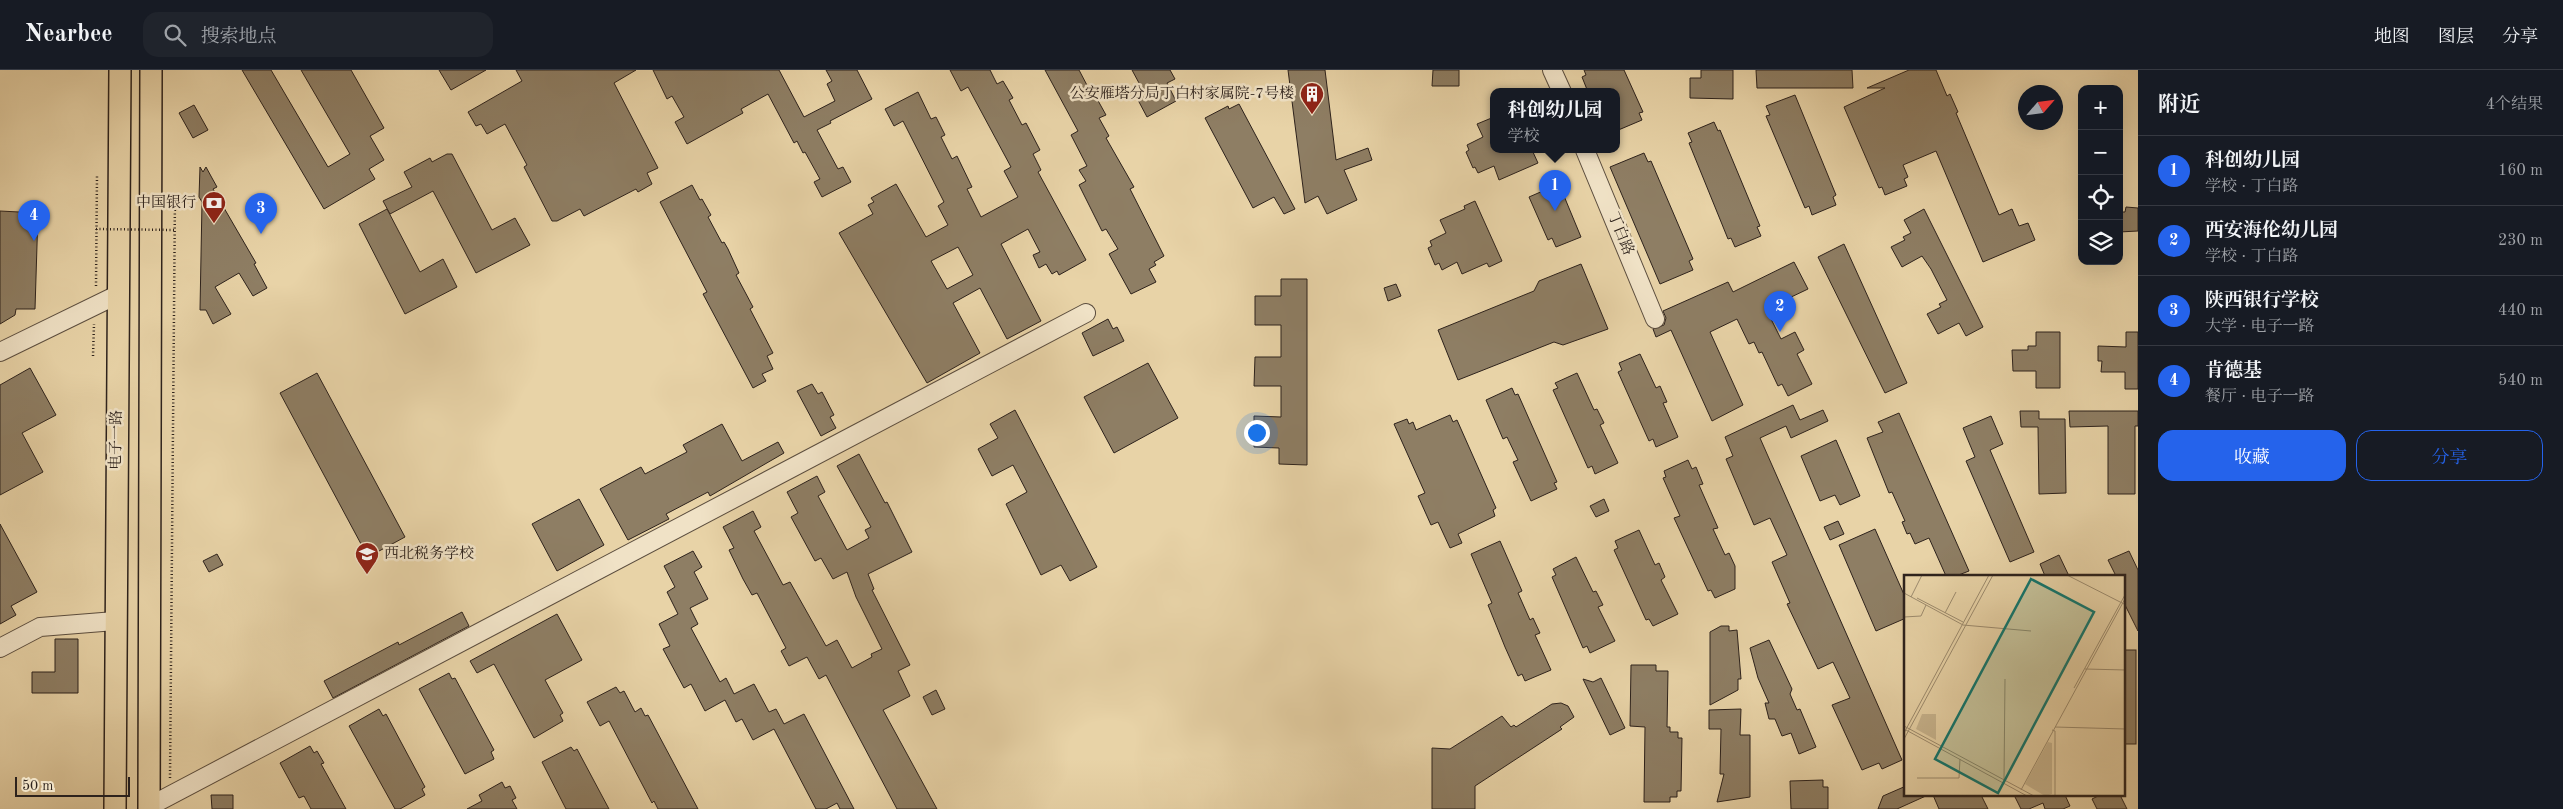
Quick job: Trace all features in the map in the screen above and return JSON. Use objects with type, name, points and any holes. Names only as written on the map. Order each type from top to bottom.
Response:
[{"type":"main road","name":"电子一路","points":[[115,809],[120,70]]},
{"type":"main road","points":[[150,808],[151,70]]},
{"type":"street","points":[[1552,70],[1560,88]]},
{"type":"street","name":"丁白路","points":[[1586,153],[1655,319]]},
{"type":"street","points":[[0,352],[119,294]]},
{"type":"street","points":[[150,808],[170,794],[1086,313]]},
{"type":"street","points":[[0,648],[40,627],[115,621]]},
{"type":"path","points":[[96,270],[97,176]]},
{"type":"path","points":[[170,794],[176,195]]},
{"type":"path","points":[[96,229],[175,230]]},
{"type":"building","points":[[242,70],[271,70],[328,167],[350,154],[301,70],[351,70],[384,128],[370,136],[384,160],[369,169],[375,179],[324,209]]},
{"type":"building","points":[[439,70],[486,70],[451,90]]},
{"type":"building","points":[[516,70],[636,70],[614,83],[658,168],[647,173],[652,184],[638,192],[636,189],[584,216],[580,209],[557,221],[552,221],[524,167],[527,165],[505,124],[487,134],[481,124],[476,126],[468,112],[522,81]]},
{"type":"building","points":[[653,70],[779,70],[804,117],[835,101],[827,84],[832,81],[826,70],[857,70],[872,99],[817,130],[838,169],[843,167],[851,182],[822,197],[814,182],[820,179],[805,152],[803,153],[797,141],[794,143],[768,94],[741,109],[743,113],[687,144],[675,122],[684,117],[672,96],[667,99]]},
{"type":"building","points":[[950,70],[990,70],[997,84],[1003,81],[1013,98],[1009,100],[1022,125],[1026,123],[1040,150],[1033,154],[1041,170],[1038,172],[1086,260],[1059,275],[1057,271],[1052,274],[1046,264],[1039,268],[1033,255],[1040,252],[1028,229],[1001,244],[1041,321],[1007,339],[980,288],[953,303],[980,353],[927,383],[839,233],[873,214],[868,205],[874,202],[871,198],[896,184],[926,237],[948,225],[938,206],[944,202],[903,121],[894,126],[885,109],[918,92],[931,119],[936,117],[945,135],[941,137],[952,159],[957,156],[972,187],[967,189],[981,217],[1018,197],[1004,171],[1011,167],[968,87],[961,91]],"holes":[[[958,247],[973,275],[947,289],[931,261]]]},
{"type":"building","points":[[1045,70],[1079,70],[1089,89],[1091,88],[1106,115],[1099,118],[1109,136],[1106,138],[1134,187],[1130,189],[1164,256],[1154,262],[1156,265],[1149,269],[1156,282],[1131,294],[1109,254],[1118,249],[1106,229],[1102,231],[1079,185],[1086,181],[1079,170],[1087,166],[1071,135],[1078,131]]},
{"type":"building","points":[[1132,70],[1170,70],[1175,79],[1167,83],[1176,101],[1147,117],[1138,100],[1146,96]]},
{"type":"building","points":[[1288,70],[1325,70],[1336,160],[1368,148],[1372,160],[1344,170],[1357,200],[1327,214],[1318,196],[1305,203]]},
{"type":"building","points":[[1433,70],[1459,70],[1459,86],[1432,86]]},
{"type":"building","points":[[1584,70],[1624,70],[1643,112],[1639,113],[1642,120],[1620,129],[1620,88],[1586,88],[1582,77],[1586,75]]},
{"type":"building","points":[[1701,70],[1733,70],[1733,99],[1690,98],[1690,78],[1701,78]]},
{"type":"building","points":[[1756,70],[1852,70],[1853,88],[1757,88]]},
{"type":"building","points":[[1909,70],[1936,70],[1947,96],[1950,94],[1958,112],[1956,113],[1999,215],[2012,209],[2019,226],[2028,223],[2035,240],[1983,262],[1936,151],[1903,165],[1908,177],[1904,179],[1907,186],[1885,195],[1882,187],[1879,188],[1844,107],[1885,88],[1867,88]]},
{"type":"building","points":[[1795,95],[1836,195],[1833,197],[1836,205],[1812,215],[1809,206],[1805,208],[1766,116],[1770,115],[1766,106]]},
{"type":"building","points":[[1239,104],[1295,209],[1284,214],[1274,197],[1253,208],[1205,118],[1228,106],[1229,109]]},
{"type":"building","points":[[194,105],[208,130],[193,138],[179,113]]},
{"type":"building","points":[[1490,119],[1490,153],[1533,153],[1538,163],[1499,180],[1494,166],[1478,173],[1475,167],[1473,168],[1466,152],[1469,150],[1467,145],[1483,137],[1477,124]]},
{"type":"building","points":[[1714,122],[1718,131],[1720,130],[1760,226],[1757,227],[1761,236],[1735,247],[1731,238],[1728,239],[1689,143],[1692,142],[1688,133]]},
{"type":"building","points":[[1644,153],[1648,162],[1651,161],[1693,259],[1689,261],[1693,270],[1660,284],[1610,167]]},
{"type":"building","points":[[447,154],[452,154],[492,230],[515,218],[530,245],[476,273],[433,191],[390,214],[383,201],[412,187],[404,172],[430,158],[432,162]]},
{"type":"building","points":[[200,167],[203,172],[206,167],[217,187],[213,189],[256,263],[254,264],[267,288],[253,296],[239,273],[215,287],[231,314],[213,324],[206,310],[200,310],[202,202],[199,197]]},
{"type":"building","points":[[1559,184],[1581,237],[1556,247],[1552,238],[1548,240],[1529,197]]},
{"type":"building","points":[[692,185],[711,215],[708,217],[722,243],[724,242],[728,249],[739,273],[736,275],[753,307],[750,309],[773,353],[767,356],[773,369],[762,374],[766,381],[753,388],[703,294],[707,292],[660,202]]},
{"type":"building","points":[[1475,201],[1502,261],[1489,267],[1487,263],[1462,274],[1457,262],[1442,270],[1439,263],[1435,265],[1428,248],[1432,246],[1430,241],[1446,233],[1440,220],[1465,209],[1464,206]]},
{"type":"building","points":[[2126,207],[2138,208],[2138,231],[2123,232],[2123,212],[2125,212]]},
{"type":"building","points":[[387,209],[420,272],[443,259],[457,287],[405,314],[359,224]]},
{"type":"building","points":[[1924,209],[1983,327],[1966,336],[1959,323],[1938,334],[1927,314],[1941,307],[1939,304],[1947,300],[1931,269],[1922,256],[1902,267],[1891,247],[1905,240],[1903,237],[1911,233],[1904,220]]},
{"type":"building","points":[[0,211],[38,213],[35,309],[16,309],[15,315],[0,324]]},
{"type":"building","points":[[1844,244],[1907,383],[1885,393],[1818,257]]},
{"type":"building","points":[[1794,262],[1808,289],[1766,309],[1781,339],[1795,332],[1804,350],[1797,354],[1812,384],[1788,396],[1782,384],[1778,386],[1762,352],[1759,353],[1754,342],[1749,344],[1737,319],[1710,332],[1743,405],[1712,421],[1671,330],[1656,337],[1653,329],[1664,325],[1666,318],[1663,311],[1728,282],[1733,292]]},
{"type":"building","points":[[1581,264],[1608,329],[1563,345],[1554,342],[1458,380],[1438,330],[1534,291],[1539,281]]},
{"type":"building","points":[[1281,279],[1307,279],[1307,465],[1279,464],[1279,448],[1254,447],[1254,416],[1281,417],[1281,386],[1254,386],[1255,357],[1281,357],[1281,325],[1255,325],[1255,296],[1281,296]]},
{"type":"building","points":[[1396,284],[1401,296],[1388,301],[1384,288]]},
{"type":"building","points":[[1108,319],[1113,329],[1117,327],[1124,341],[1093,356],[1082,333]]},
{"type":"building","points":[[2036,332],[2060,332],[2060,388],[2036,388],[2036,371],[2013,371],[2012,350],[2028,350],[2028,346],[2036,346]]},
{"type":"building","points":[[2126,332],[2138,332],[2138,389],[2125,389],[2125,372],[2101,372],[2102,361],[2098,361],[2098,346],[2126,347]]},
{"type":"building","points":[[1640,354],[1656,388],[1660,386],[1667,402],[1663,403],[1678,437],[1656,447],[1653,439],[1649,441],[1618,372],[1622,370],[1619,363]]},
{"type":"building","points":[[1148,363],[1178,418],[1114,453],[1084,397]]},
{"type":"building","points":[[30,368],[56,415],[22,433],[43,472],[0,495],[0,385]]},
{"type":"building","points":[[317,373],[405,537],[368,557],[280,393]]},
{"type":"building","points":[[1577,373],[1594,410],[1597,409],[1604,423],[1600,425],[1618,463],[1595,474],[1592,466],[1588,468],[1553,390],[1558,388],[1555,383]]},
{"type":"building","points":[[812,384],[818,394],[822,392],[834,415],[830,417],[836,428],[821,436],[797,391]]},
{"type":"building","points":[[1512,388],[1515,395],[1518,394],[1557,482],[1554,483],[1557,489],[1531,501],[1513,462],[1518,460],[1507,437],[1503,439],[1486,400]]},
{"type":"building","points":[[1793,405],[1800,420],[1823,410],[1828,421],[1791,438],[1786,426],[1760,438],[1902,760],[1882,769],[1879,763],[1862,770],[1832,705],[1850,698],[1833,662],[1818,669],[1787,604],[1790,603],[1772,562],[1787,555],[1770,518],[1754,525],[1726,459],[1733,456],[1725,437]]},
{"type":"building","points":[[1015,410],[1097,567],[1070,581],[1061,565],[1041,575],[1006,504],[1027,492],[1013,465],[992,476],[978,449],[998,438],[990,424]]},
{"type":"building","points":[[2020,411],[2039,411],[2039,419],[2065,419],[2066,493],[2039,494],[2038,427],[2021,427]]},
{"type":"building","points":[[2069,411],[2138,411],[2138,426],[2135,426],[2135,494],[2108,494],[2108,426],[2070,427]]},
{"type":"building","points":[[1899,413],[1969,571],[1959,575],[1946,575],[1929,538],[1915,544],[1910,533],[1907,534],[1902,522],[1905,521],[1892,492],[1889,493],[1867,438],[1883,432],[1878,422]]},
{"type":"building","points":[[1450,415],[1453,422],[1457,420],[1496,508],[1493,510],[1495,516],[1458,534],[1462,543],[1450,548],[1438,522],[1431,525],[1418,496],[1425,493],[1394,424],[1407,419],[1409,424],[1413,422],[1416,430]]},
{"type":"building","points":[[1991,416],[2003,444],[1990,450],[2034,552],[2010,562],[1966,461],[1975,457],[1963,428]]},
{"type":"building","points":[[722,424],[742,461],[778,442],[784,453],[710,496],[708,492],[666,514],[669,519],[628,540],[600,489],[641,467],[645,474],[687,452],[683,445]]},
{"type":"building","points":[[1836,440],[1860,496],[1840,505],[1835,495],[1820,501],[1801,456]]},
{"type":"building","points":[[859,454],[885,503],[887,502],[912,552],[868,574],[874,589],[872,590],[910,665],[898,671],[910,696],[883,710],[937,809],[897,809],[826,675],[819,679],[807,657],[789,666],[781,651],[786,648],[757,593],[752,595],[743,579],[729,550],[734,548],[723,527],[753,511],[761,527],[754,531],[783,585],[790,582],[826,646],[837,640],[852,668],[872,657],[871,654],[882,649],[856,597],[847,572],[833,579],[821,558],[815,561],[791,517],[798,513],[787,492],[817,476],[825,492],[818,496],[847,550],[869,538],[865,530],[871,527],[837,466]]},
{"type":"building","points":[[1688,460],[1692,469],[1696,467],[1703,484],[1699,485],[1718,528],[1713,529],[1725,555],[1729,553],[1735,566],[1735,589],[1715,598],[1711,590],[1708,591],[1674,518],[1680,516],[1663,478],[1666,477],[1664,471]]},
{"type":"building","points":[[579,499],[604,545],[557,571],[532,524]]},
{"type":"building","points":[[1604,499],[1609,511],[1596,517],[1590,506]]},
{"type":"building","points":[[1838,521],[1844,534],[1830,540],[1824,527]]},
{"type":"building","points":[[0,524],[37,592],[11,606],[16,615],[0,624]]},
{"type":"building","points":[[1875,529],[1904,594],[1904,619],[1876,631],[1839,545]]},
{"type":"building","points":[[1639,530],[1655,565],[1659,563],[1665,577],[1661,580],[1678,614],[1653,626],[1649,619],[1646,620],[1614,550],[1618,548],[1615,541]]},
{"type":"building","points":[[1500,541],[1522,591],[1518,593],[1530,620],[1533,618],[1540,633],[1535,635],[1551,670],[1525,681],[1522,674],[1518,676],[1505,647],[1488,605],[1492,603],[1471,554]]},
{"type":"building","points":[[693,551],[702,567],[694,572],[708,599],[690,608],[698,624],[691,628],[720,682],[726,678],[734,694],[754,684],[769,712],[776,709],[784,724],[804,714],[854,809],[840,809],[837,803],[826,809],[816,809],[774,729],[753,740],[742,719],[736,722],[725,700],[705,711],[691,684],[684,688],[663,649],[670,646],[659,624],[678,614],[667,592],[675,587],[664,566]]},
{"type":"building","points":[[2129,551],[2138,570],[2138,631],[2126,607],[2126,575],[2116,575],[2108,560]]},
{"type":"building","points":[[217,554],[223,565],[209,572],[203,561]]},
{"type":"building","points":[[2059,555],[2069,575],[2045,575],[2040,564]]},
{"type":"building","points":[[1576,557],[1593,592],[1596,591],[1603,605],[1598,607],[1615,641],[1590,653],[1587,646],[1583,648],[1552,577],[1556,575],[1553,569]]},
{"type":"building","points":[[462,612],[469,626],[333,698],[324,681],[398,642],[399,645]]},
{"type":"building","points":[[557,614],[582,660],[545,680],[563,713],[560,715],[563,721],[534,738],[494,664],[477,673],[470,661]]},
{"type":"building","points":[[1721,626],[1729,626],[1729,631],[1737,630],[1741,679],[1738,679],[1738,690],[1710,705],[1710,632]]},
{"type":"building","points":[[55,639],[78,639],[78,693],[32,693],[32,672],[55,672]]},
{"type":"building","points":[[1769,640],[1792,689],[1790,694],[1797,710],[1800,709],[1816,747],[1799,754],[1791,733],[1782,736],[1775,719],[1769,719],[1765,703],[1769,703],[1758,678],[1750,648]]},
{"type":"building","points":[[2126,650],[2136,650],[2136,744],[2126,744]]},
{"type":"building","points":[[1631,665],[1656,665],[1656,671],[1668,671],[1667,727],[1670,727],[1670,732],[1678,732],[1678,738],[1682,738],[1681,791],[1677,791],[1677,797],[1670,797],[1670,802],[1644,802],[1645,727],[1630,726]]},
{"type":"building","points":[[449,673],[452,679],[455,678],[494,750],[491,752],[494,759],[465,774],[419,689]]},
{"type":"building","points":[[1601,678],[1625,728],[1610,735],[1583,679],[1593,682]]},
{"type":"building","points":[[616,687],[620,693],[624,691],[635,712],[641,708],[645,716],[648,715],[698,809],[658,809],[654,801],[652,803],[609,721],[600,726],[587,702]]},
{"type":"building","points":[[936,690],[945,709],[932,715],[923,697]]},
{"type":"building","points":[[1561,703],[1568,706],[1574,717],[1560,727],[1562,729],[1475,786],[1475,809],[1432,809],[1432,748],[1450,749],[1502,716],[1511,727],[1514,725],[1516,727],[1552,704]]},
{"type":"building","points":[[379,709],[383,716],[386,714],[425,787],[422,789],[425,795],[400,809],[395,809],[349,726]]},
{"type":"building","points":[[1741,709],[1740,735],[1750,735],[1750,797],[1717,802],[1724,774],[1720,774],[1721,729],[1709,729],[1709,710]]},
{"type":"building","points":[[310,746],[314,753],[317,751],[324,763],[321,764],[346,809],[311,809],[304,796],[299,798],[280,763]]},
{"type":"building","points":[[571,747],[574,751],[577,749],[609,809],[566,809],[542,762]]},
{"type":"building","points":[[1823,780],[1823,787],[1828,787],[1828,809],[1791,809],[1790,781]]},
{"type":"building","points":[[502,782],[505,788],[510,786],[516,798],[512,800],[517,809],[467,809],[482,801],[479,795]]},
{"type":"building","points":[[1904,787],[1904,796],[1926,796],[1897,809],[1878,809],[1883,796]]},
{"type":"building","points":[[211,795],[233,795],[233,809],[212,809]]},
{"type":"building","points":[[1933,796],[1982,796],[1988,809],[1939,809]]},
{"type":"building","points":[[2014,796],[2065,796],[2070,806],[2063,809],[2045,809],[2043,803],[2029,809],[2021,809]]},
{"type":"building","points":[[2098,796],[2120,796],[2127,809],[2097,809],[2092,799]]},
{"type":"place","name":"公安雁塔分局丁白村家属院-7号楼","points":[[1312,115]]},
{"type":"place","name":"科创幼儿园","points":[[1555,211]]},
{"type":"place","name":"中国银行","points":[[214,224]]},
{"type":"place","name":"陕西银行学校","points":[[261,234]]},
{"type":"place","name":"肯德基","points":[[34,241]]},
{"type":"place","name":"西安海伦幼儿园","points":[[1780,332]]},
{"type":"place","name":"西北税务学校","points":[[367,575]]}]
